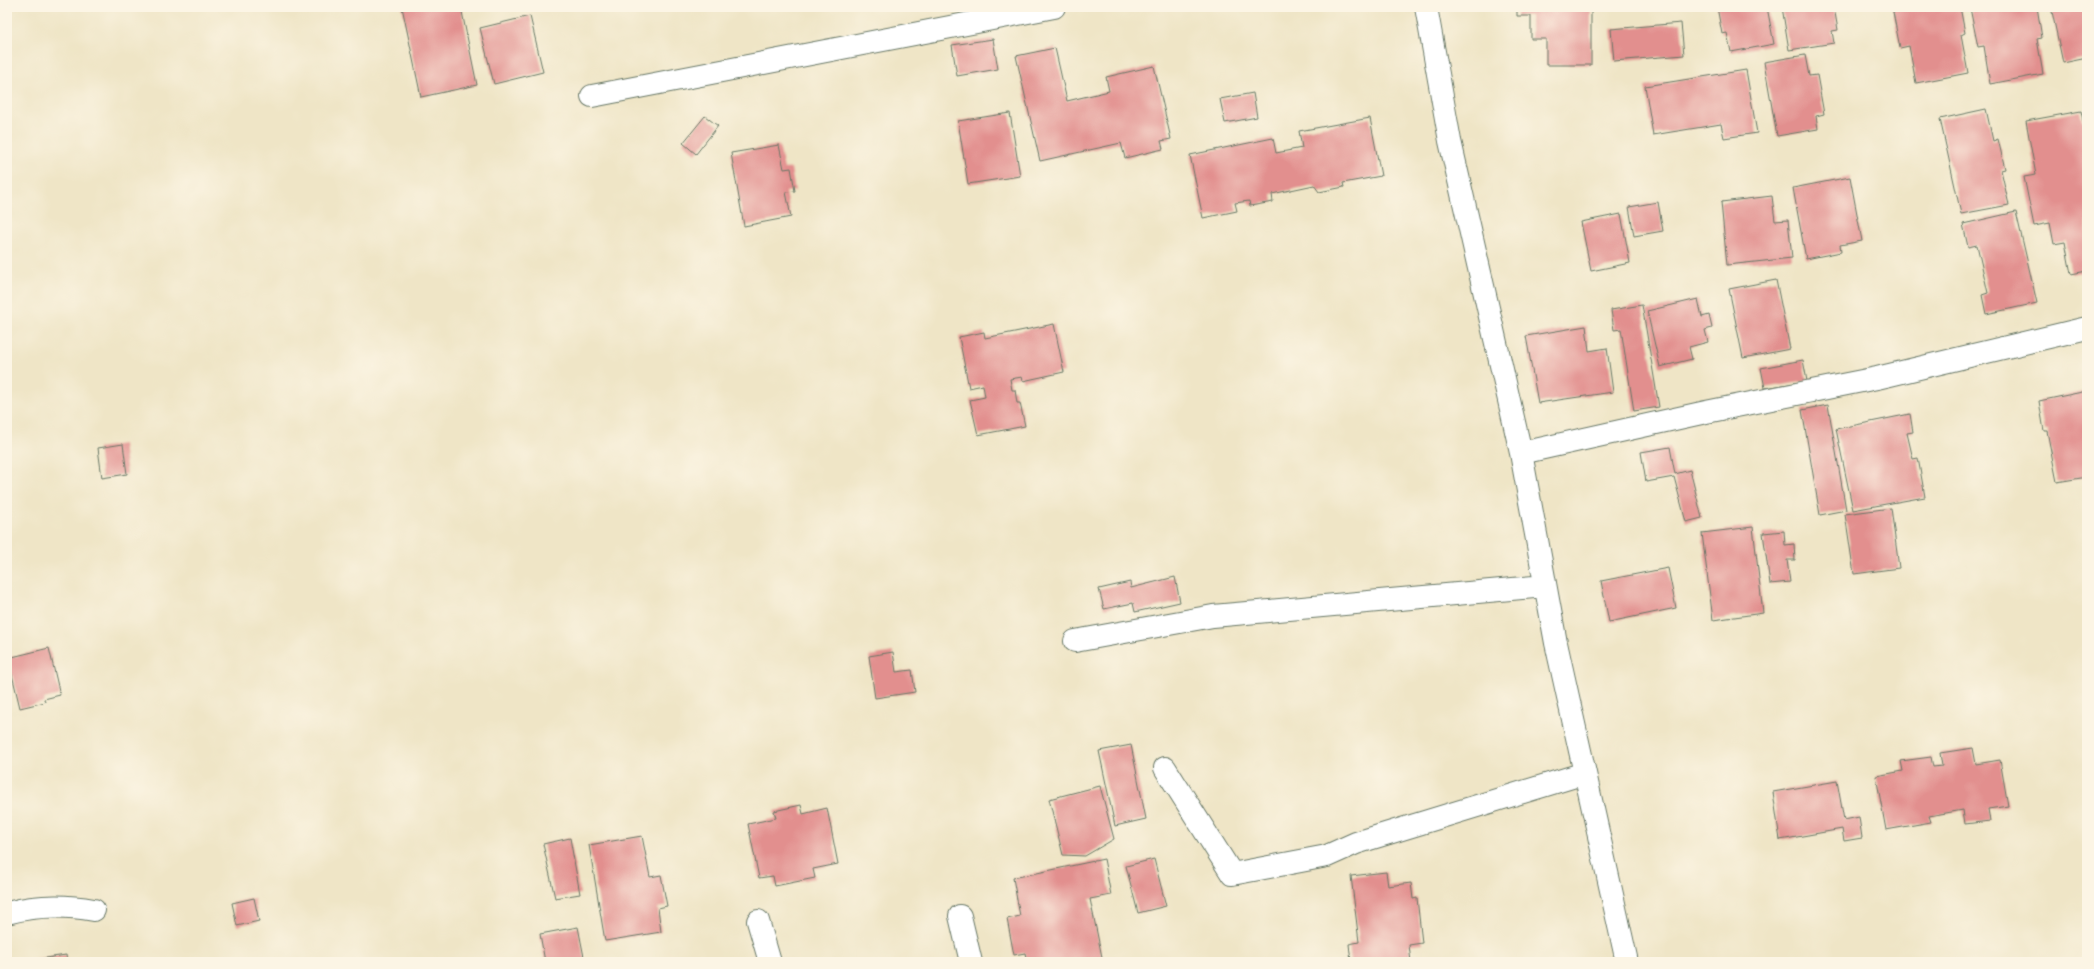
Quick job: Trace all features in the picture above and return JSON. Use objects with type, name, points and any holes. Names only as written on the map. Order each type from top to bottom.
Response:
[{"type":"street","points":[[592,96],[1054,7]]},
{"type":"street","points":[[1427,7],[1450,141],[1520,453],[1585,773],[1627,962]]},
{"type":"street","points":[[1520,453],[1706,412],[1877,378],[2087,328]]},
{"type":"street","points":[[1075,641],[1213,616],[1546,586]]},
{"type":"street","points":[[1165,768],[1232,874],[1327,856],[1356,842],[1585,773]]},
{"type":"street","points":[[7,913],[39,907],[67,906],[94,910]]},
{"type":"street","points":[[960,916],[971,962]]},
{"type":"street","points":[[758,921],[770,962]]},
{"type":"building","points":[[402,7],[461,7],[477,85],[421,97]]},
{"type":"building","points":[[1517,7],[1591,7],[1591,65],[1546,65],[1546,39],[1531,39],[1531,16],[1517,16]]},
{"type":"building","points":[[1717,7],[1767,7],[1774,44],[1731,52],[1727,33],[1722,34]]},
{"type":"building","points":[[1782,7],[1834,7],[1838,30],[1832,31],[1834,43],[1789,50]]},
{"type":"building","points":[[1892,7],[1960,7],[1965,33],[1961,35],[1968,73],[1916,83],[1909,46],[1900,48]]},
{"type":"building","points":[[2037,7],[2042,38],[2037,39],[2043,74],[1990,84],[1984,46],[1978,47],[1970,8]]},
{"type":"building","points":[[2051,7],[2087,7],[2087,58],[2063,63]]},
{"type":"building","points":[[530,16],[543,72],[494,84],[480,28]]},
{"type":"building","points":[[1681,23],[1684,55],[1614,61],[1611,29]]},
{"type":"building","points":[[993,39],[998,69],[957,76],[952,45]]},
{"type":"building","points":[[1055,48],[1067,101],[1109,91],[1106,77],[1154,66],[1171,139],[1161,141],[1163,149],[1125,158],[1121,143],[1040,161],[1016,56]]},
{"type":"building","points":[[1805,55],[1809,76],[1817,75],[1824,114],[1816,116],[1818,129],[1777,136],[1764,62]]},
{"type":"building","points":[[1746,70],[1757,133],[1724,138],[1721,124],[1653,135],[1645,86]]},
{"type":"building","points":[[1253,93],[1257,117],[1225,123],[1220,99]]},
{"type":"building","points":[[1986,109],[1993,141],[1998,139],[2005,169],[2001,170],[2009,205],[1961,214],[1940,119]]},
{"type":"building","points":[[2081,111],[2087,139],[2087,271],[2071,274],[2065,242],[2054,244],[2050,223],[2034,226],[2024,177],[2036,175],[2026,121]]},
{"type":"building","points":[[1010,113],[1020,176],[968,184],[958,121]]},
{"type":"building","points":[[705,116],[718,126],[696,154],[683,143]]},
{"type":"building","points":[[1370,118],[1381,176],[1343,183],[1344,187],[1319,192],[1314,185],[1272,194],[1273,202],[1250,206],[1249,201],[1235,203],[1237,211],[1203,218],[1190,155],[1273,138],[1276,153],[1302,148],[1299,131]]},
{"type":"building","points":[[779,145],[784,169],[791,168],[795,191],[786,192],[791,217],[744,226],[731,153]]},
{"type":"building","points":[[1850,177],[1862,241],[1840,245],[1841,252],[1806,259],[1793,188]]},
{"type":"building","points":[[1772,196],[1775,221],[1788,220],[1792,258],[1727,265],[1721,202]]},
{"type":"building","points":[[1658,202],[1663,231],[1634,236],[1629,207]]},
{"type":"building","points":[[2016,212],[2037,303],[1986,314],[1982,295],[1988,293],[1977,245],[1968,247],[1963,224]]},
{"type":"building","points":[[1621,214],[1630,263],[1591,271],[1581,222]]},
{"type":"building","points":[[1776,280],[1790,349],[1743,358],[1729,289]]},
{"type":"building","points":[[1698,299],[1702,317],[1709,315],[1712,328],[1705,330],[1708,342],[1689,347],[1692,359],[1660,367],[1647,311]]},
{"type":"building","points":[[1642,305],[1659,407],[1634,411],[1621,329],[1614,330],[1611,310]]},
{"type":"building","points":[[1054,324],[1064,372],[1023,381],[1022,377],[1010,379],[1012,390],[1015,390],[1017,403],[1020,403],[1025,426],[978,435],[970,400],[985,397],[983,385],[969,388],[959,337],[984,332],[985,338]]},
{"type":"building","points":[[1586,326],[1589,351],[1607,348],[1613,392],[1538,403],[1526,336]]},
{"type":"building","points":[[1803,360],[1807,381],[1765,388],[1761,368]]},
{"type":"building","points":[[2087,391],[2087,477],[2057,482],[2047,431],[2044,431],[2039,401]]},
{"type":"building","points":[[1828,405],[1846,510],[1820,515],[1802,410]]},
{"type":"building","points":[[1910,414],[1913,432],[1907,433],[1913,459],[1918,458],[1925,497],[1853,510],[1836,429]]},
{"type":"building","points":[[123,444],[127,474],[102,478],[98,448]]},
{"type":"building","points":[[1670,447],[1675,474],[1690,470],[1702,518],[1686,522],[1674,477],[1646,482],[1641,452]]},
{"type":"building","points":[[1891,508],[1899,568],[1854,574],[1845,514]]},
{"type":"building","points":[[1753,527],[1763,613],[1713,620],[1702,533]]},
{"type":"building","points":[[1784,531],[1785,545],[1794,544],[1795,560],[1787,560],[1790,582],[1770,584],[1763,533]]},
{"type":"building","points":[[1668,568],[1676,608],[1609,622],[1601,581]]},
{"type":"building","points":[[1175,577],[1180,602],[1135,612],[1133,603],[1104,609],[1099,589],[1130,582],[1131,588]]},
{"type":"building","points":[[49,648],[60,695],[44,699],[45,702],[20,708],[8,658]]},
{"type":"building","points":[[893,652],[896,672],[912,670],[915,692],[875,698],[869,656]]},
{"type":"building","points":[[1131,745],[1146,819],[1115,826],[1099,751]]},
{"type":"building","points":[[1973,748],[1976,764],[2000,760],[2008,806],[1988,809],[1990,821],[1965,824],[1963,810],[1929,816],[1931,822],[1886,830],[1876,776],[1903,771],[1901,761],[1931,757],[1933,767],[1942,766],[1940,753]]},
{"type":"building","points":[[1837,781],[1844,820],[1859,817],[1862,838],[1844,841],[1842,829],[1780,840],[1773,792]]},
{"type":"building","points":[[1100,786],[1114,839],[1085,856],[1063,855],[1049,799]]},
{"type":"building","points":[[801,805],[803,814],[827,808],[838,864],[813,869],[815,878],[775,886],[773,876],[759,878],[748,824],[776,818],[774,811]]},
{"type":"building","points":[[642,836],[650,877],[661,875],[667,906],[658,908],[661,932],[605,941],[589,845]]},
{"type":"building","points":[[570,838],[580,894],[555,898],[543,844]]},
{"type":"building","points":[[1104,859],[1111,895],[1090,899],[1103,962],[1027,962],[1025,953],[1014,955],[1007,919],[1020,916],[1013,878]]},
{"type":"building","points":[[1154,859],[1166,906],[1138,913],[1126,866]]},
{"type":"building","points":[[1386,872],[1388,886],[1411,883],[1413,899],[1417,898],[1422,943],[1409,945],[1411,962],[1351,962],[1349,944],[1359,942],[1351,876]]},
{"type":"building","points":[[254,898],[259,921],[237,926],[232,903]]},
{"type":"building","points":[[578,927],[585,962],[545,962],[540,934]]},
{"type":"building","points":[[66,955],[67,962],[26,962],[26,961]]}]
